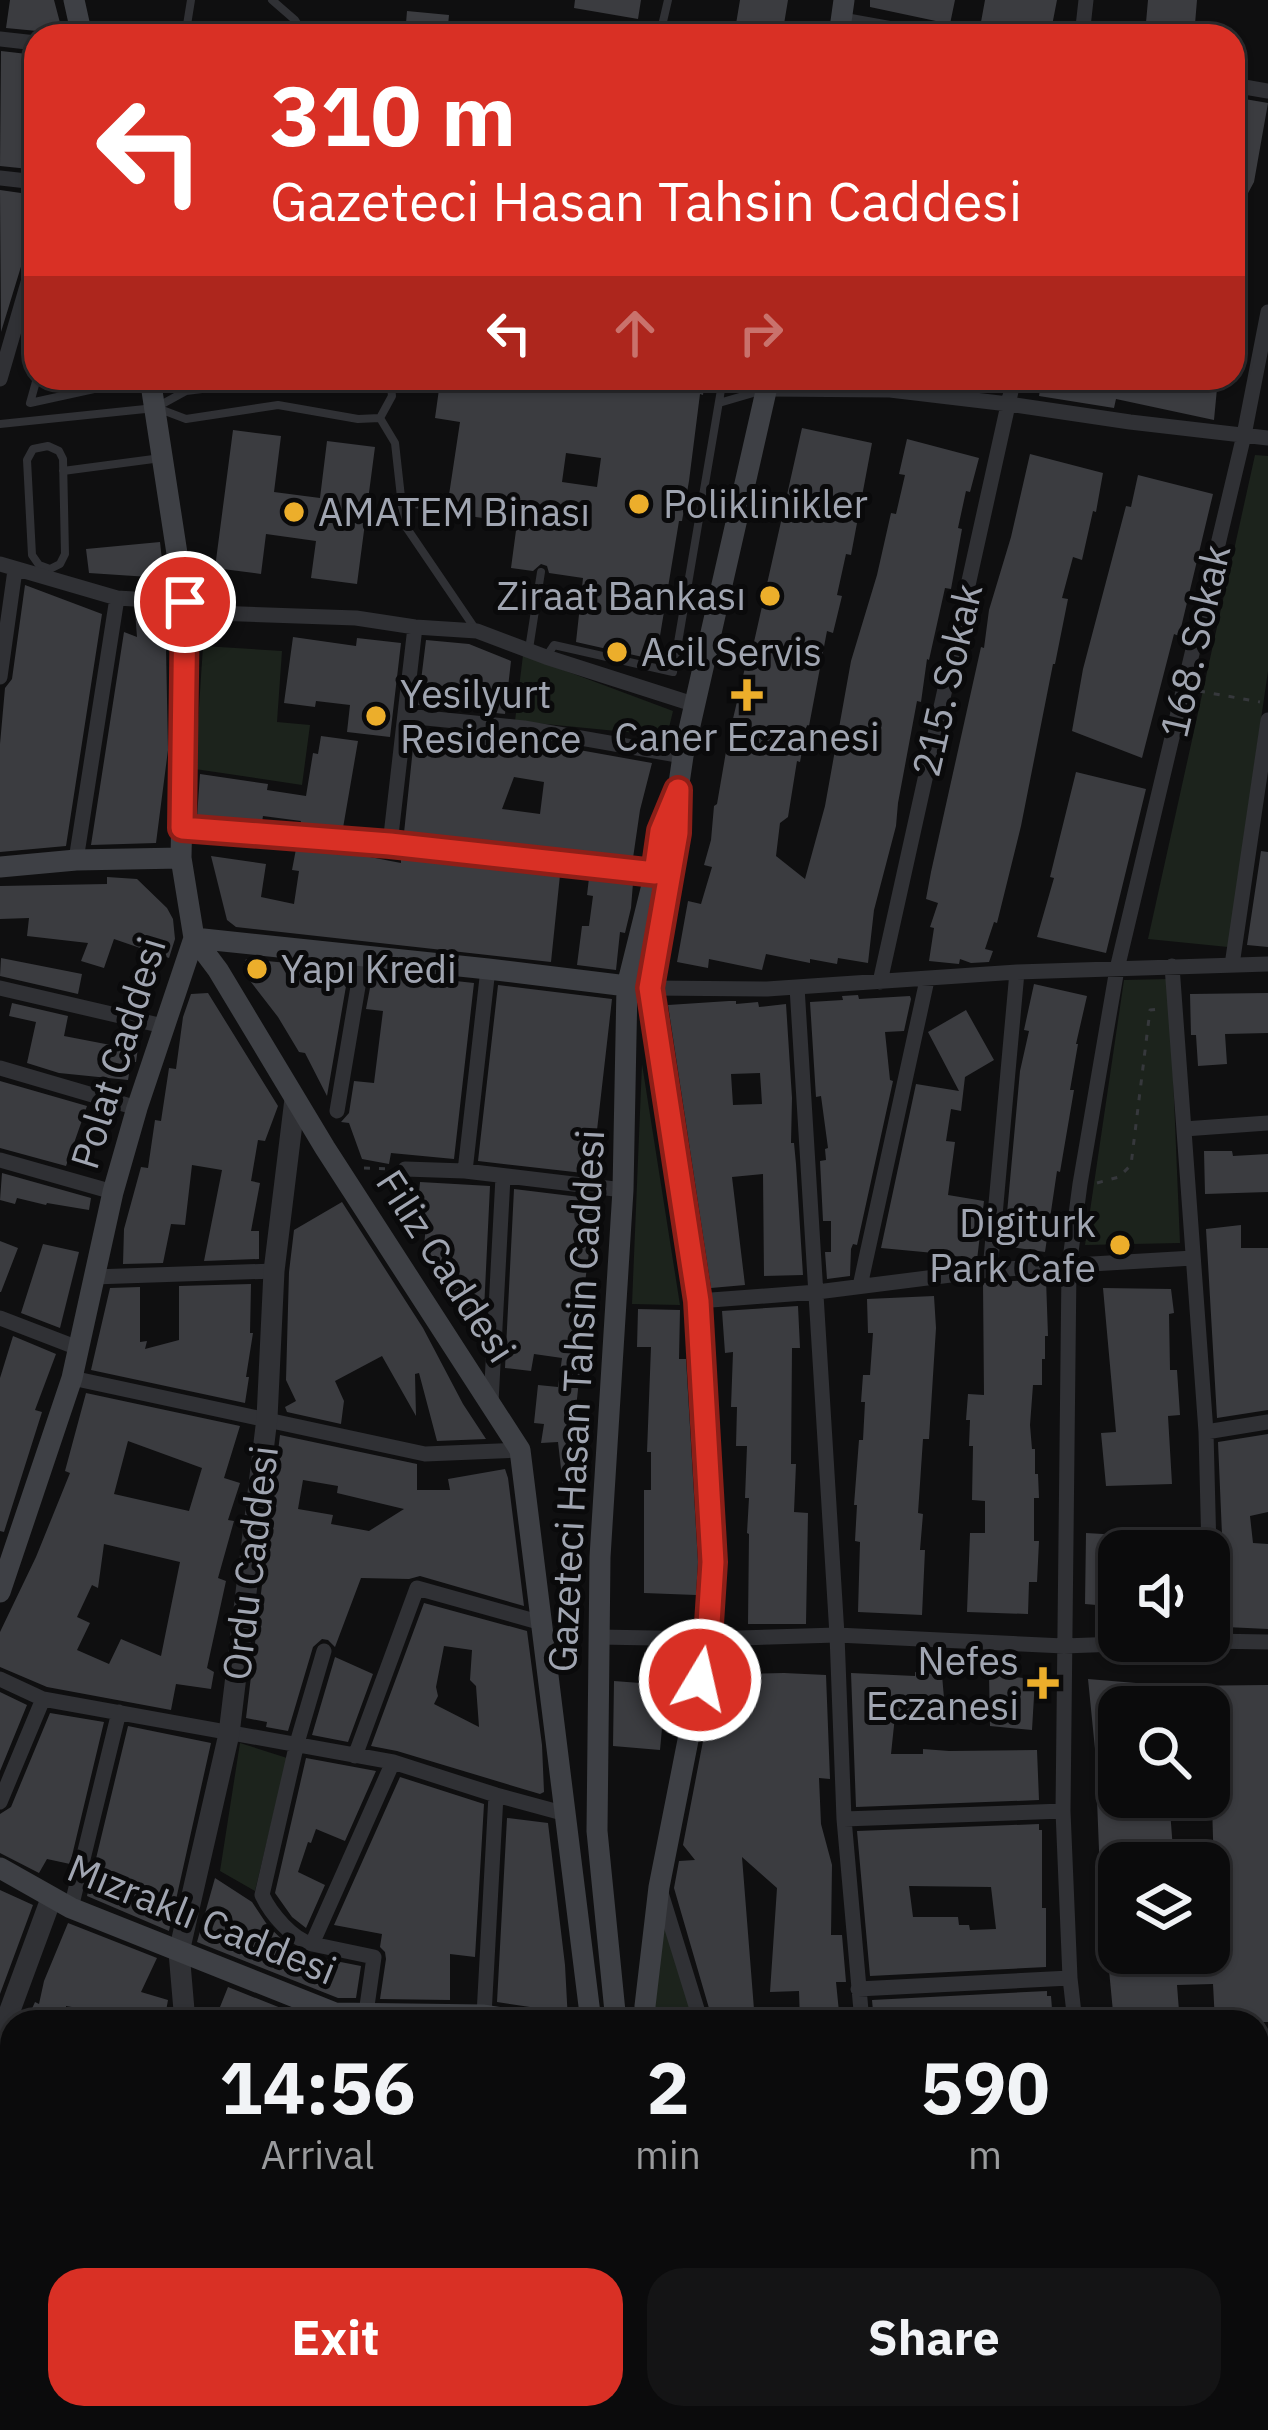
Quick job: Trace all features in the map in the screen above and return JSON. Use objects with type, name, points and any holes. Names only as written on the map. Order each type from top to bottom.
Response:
[{"type":"main road","name":"Polat Caddesi","points":[[0,1592],[6,1557],[72,1378],[113,1192],[194,938],[181,858],[186,607],[152,390]]},
{"type":"main road","name":"Gazeteci Hasan Tahsin Caddesi","points":[[645,2010],[658,1887],[708,1639],[713,1562],[698,1301],[639,987],[677,833],[678,790],[696,705],[699,649],[766,390]]},
{"type":"main road","name":"Gazeteci Hasan Tahsin Caddesi","points":[[615,2010],[598,1831],[603,1510],[639,987],[661,831],[678,790]]},
{"type":"main road","points":[[0,867],[181,858]]},
{"type":"main road","points":[[194,938],[639,987]]},
{"type":"main road","name":"Filiz Caddesi","points":[[194,938],[520,1450],[590,2010]]},
{"type":"main road","points":[[178,986],[201,962],[218,970]]},
{"type":"main road","name":"Mızraklı Caddesi","points":[[0,1868],[61,1904],[327,2010]]},
{"type":"street","points":[[0,379],[24,296]]},
{"type":"street","name":"168. Sokak","points":[[1074,2010],[1063,1811],[1069,1268],[1118,969],[1244,435],[1268,312]]},
{"type":"street","points":[[890,390],[1268,438]]},
{"type":"street","name":"215. Sokak","points":[[880,982],[1011,390]]},
{"type":"street","points":[[0,677],[8,567],[118,598],[477,631],[696,705]]},
{"type":"street","points":[[76,860],[118,598]]},
{"type":"street","points":[[390,844],[415,627]]},
{"type":"street","points":[[406,716],[524,728],[683,756]]},
{"type":"street","points":[[1232,965],[1268,720]]},
{"type":"street","points":[[182,828],[390,844],[655,873]]},
{"type":"street","points":[[337,1112],[363,956]]},
{"type":"street","points":[[639,987],[767,989],[1017,972],[1268,964]]},
{"type":"street","points":[[1172,966],[1206,1432],[1208,1530]]},
{"type":"street","points":[[465,1171],[488,969]]},
{"type":"street","points":[[990,1270],[1017,972]]},
{"type":"street","points":[[860,1286],[927,980]]},
{"type":"street","points":[[797,987],[844,1819],[861,2010]]},
{"type":"street","points":[[0,988],[164,1026]]},
{"type":"street","points":[[0,1068],[137,1108]]},
{"type":"street","name":"Ordu Caddesi","points":[[184,2010],[179,1952],[229,1735],[267,1418],[274,1270],[296,1099]]},
{"type":"street","points":[[1184,1129],[1268,1123]]},
{"type":"street","points":[[0,1160],[113,1192]]},
{"type":"street","points":[[405,1169],[465,1171],[623,1190]]},
{"type":"street","points":[[491,1402],[503,1178]]},
{"type":"street","points":[[698,1301],[817,1292],[990,1270],[1193,1258]]},
{"type":"street","points":[[93,1277],[274,1270]]},
{"type":"street","points":[[0,1318],[78,1348]]},
{"type":"street","points":[[72,1378],[425,1454],[520,1450]]},
{"type":"street","points":[[1206,1432],[1268,1422]]},
{"type":"street","points":[[355,1756],[417,1588],[542,1623]]},
{"type":"street","points":[[599,1637],[837,1635],[1098,1645]]},
{"type":"street","points":[[1230,1641],[1268,1642]]},
{"type":"street","points":[[324,1652],[297,1743],[262,1895],[298,1941],[374,1957],[355,2010]]},
{"type":"street","points":[[0,1679],[43,1699],[393,1762],[566,1814]]},
{"type":"street","points":[[0,1802],[43,1699]]},
{"type":"street","points":[[11,2010],[61,1904],[119,1712]]},
{"type":"street","points":[[312,1943],[393,1762]]},
{"type":"street","points":[[484,2010],[496,1795]]},
{"type":"street","points":[[844,1819],[1063,1811]]},
{"type":"street","points":[[658,1887],[697,2010]]},
{"type":"street","points":[[858,1989],[1070,1978]]},
{"type":"lane","points":[[272,0],[298,24]]},
{"type":"lane","points":[[34,390],[30,403],[89,390]]},
{"type":"lane","points":[[0,424],[155,408],[194,390]]},
{"type":"lane","points":[[380,418],[391,390]]},
{"type":"lane","points":[[546,657],[554,645],[673,672],[721,390]]},
{"type":"lane","points":[[719,403],[753,390]]},
{"type":"lane","points":[[57,397],[59,418]]},
{"type":"lane","points":[[155,408],[186,419],[278,405],[358,419],[380,418]]},
{"type":"lane","points":[[380,418],[395,443],[404,524],[477,631]]},
{"type":"lane","points":[[41,447],[55,448],[61,454],[62,471],[65,554],[60,564],[45,568],[32,555],[28,455],[41,447]]},
{"type":"lane","points":[[62,471],[163,458]]},
{"type":"lane","points":[[529,650],[541,572]]},
{"type":"path","points":[[1184,688],[1268,704]]},
{"type":"path","points":[[1080,1184],[1107,1182],[1130,1165],[1150,1010],[1174,1009]]},
{"type":"path","points":[[338,1166],[405,1169]]},
{"type":"shaded area","points":[[1255,455],[1268,456],[1268,671],[1228,947],[1148,939]]},
{"type":"shaded area","points":[[203,646],[282,651],[277,722],[310,725],[302,785],[195,769]]},
{"type":"shaded area","points":[[523,655],[673,711],[667,736],[515,721]]},
{"type":"shaded area","points":[[1169,979],[1180,1243],[1085,1245],[1124,980]]},
{"type":"shaded area","points":[[642,1064],[680,1305],[632,1304]]},
{"type":"shaded area","points":[[240,1743],[287,1758],[255,1891],[220,1871]]},
{"type":"shaded area","points":[[663,1920],[691,2010],[654,2010]]},
{"type":"building","points":[[10,0],[54,0],[60,24],[6,28]]},
{"type":"building","points":[[575,0],[641,0],[638,19],[574,8]]},
{"type":"building","points":[[740,0],[788,0],[784,24],[736,24]]},
{"type":"building","points":[[870,0],[955,0],[950,24],[870,7]]},
{"type":"building","points":[[985,0],[1057,0],[1052,24],[981,22]]},
{"type":"building","points":[[1148,0],[1197,0],[1195,24],[1146,24]]},
{"type":"building","points":[[407,11],[449,15],[448,24],[406,24]]},
{"type":"building","points":[[1,51],[24,54],[24,168],[0,166]]},
{"type":"building","points":[[1245,99],[1268,103],[1254,182],[1245,199]]},
{"type":"building","points":[[0,190],[24,193],[24,257],[1,332]]},
{"type":"building","points":[[439,390],[704,390],[656,660],[576,642],[583,578],[549,573],[541,564],[533,571],[511,568],[517,523],[414,508],[449,495],[460,422],[435,418]],"holes":[[[566,453],[601,458],[597,487],[562,482]]]},
{"type":"building","points":[[1040,390],[1217,390],[1214,420],[1116,399],[1114,408],[1039,396]]},
{"type":"building","points":[[802,428],[872,443],[851,555],[846,554],[837,595],[842,596],[833,633],[827,631],[788,817],[780,823],[776,856],[805,879],[825,806],[851,661],[891,513],[896,514],[907,439],[979,458],[958,528],[962,529],[951,589],[945,588],[921,702],[917,701],[896,826],[874,910],[868,963],[838,958],[837,964],[810,959],[810,963],[766,954],[762,970],[709,959],[708,968],[677,962],[688,901],[701,904],[712,867],[704,865],[714,806]]},
{"type":"building","name":"AMATEM Binası","points":[[233,430],[281,436],[274,492],[320,498],[327,441],[375,447],[357,584],[311,578],[316,541],[266,534],[261,574],[215,568]]},
{"type":"building","points":[[1030,454],[1103,473],[1096,512],[1082,560],[1073,557],[1062,598],[1068,599],[1021,826],[997,923],[985,949],[993,951],[989,962],[929,961],[934,928],[930,927],[938,903],[926,899],[931,872],[989,610]]},
{"type":"building","points":[[1138,475],[1213,494],[1179,636],[1174,634],[1142,758],[1072,731],[1083,669]]},
{"type":"building","points":[[160,542],[164,578],[89,573],[86,549]]},
{"type":"building","points":[[25,585],[102,614],[66,846],[0,852],[5,688],[12,679]]},
{"type":"building","points":[[135,611],[162,613],[166,647],[168,750],[156,843],[91,845],[124,632],[137,637]]},
{"type":"building","points":[[293,637],[356,646],[357,638],[401,643],[390,737],[347,732],[350,705],[284,703]]},
{"type":"building","points":[[426,640],[469,644],[511,661],[505,714],[418,705]]},
{"type":"building","points":[[415,729],[501,738],[527,746],[529,741],[652,763],[633,858],[404,833]],"holes":[[[514,777],[544,782],[540,814],[502,809]]]},
{"type":"building","points":[[321,736],[358,741],[343,828],[263,816],[262,822],[197,817],[200,774],[268,784],[267,790],[306,796],[313,753],[318,754]]},
{"type":"building","points":[[1076,772],[1146,789],[1106,953],[1037,937]]},
{"type":"building","points":[[296,849],[401,863],[401,857],[560,875],[551,962],[236,927],[227,920],[211,856],[266,864],[261,897],[294,904],[299,871],[292,870]]},
{"type":"building","points":[[1261,851],[1268,852],[1268,947],[1247,945]]},
{"type":"building","points":[[107,877],[137,879],[167,908],[175,939],[169,958],[114,939],[104,968],[81,961],[88,943],[27,936],[29,918],[0,919],[0,886],[107,884]]},
{"type":"building","points":[[589,878],[633,883],[616,970],[577,965],[582,926],[589,926],[593,896],[587,895]]},
{"type":"building","points":[[1,958],[82,974],[78,994],[0,976]]},
{"type":"building","points":[[246,959],[349,969],[327,1096],[305,1053],[299,1052],[247,977]]},
{"type":"building","points":[[373,972],[474,983],[454,1159],[391,1153],[389,1164],[362,1159],[349,1123],[341,1122],[349,1113],[354,1081],[374,1083],[383,1011],[366,1009]]},
{"type":"building","points":[[1034,984],[1087,996],[1045,1252],[1004,1246],[1020,1071],[1029,1031],[1024,1030]]},
{"type":"building","points":[[498,985],[612,999],[592,1174],[478,1161]]},
{"type":"building","points":[[208,993],[278,1106],[265,1141],[258,1140],[251,1181],[260,1183],[251,1231],[259,1231],[259,1259],[204,1261],[222,1170],[192,1165],[185,1225],[171,1224],[163,1263],[123,1264],[124,1229],[141,1167],[148,1168],[169,1068],[176,1069],[183,1017],[191,994]]},
{"type":"building","points":[[1268,993],[1268,1033],[1225,1034],[1227,1064],[1198,1066],[1190,994]]},
{"type":"building","points":[[858,995],[859,999],[911,999],[904,1031],[885,1032],[893,1081],[857,1245],[851,1249],[850,1276],[827,1279],[825,1252],[831,1252],[831,1221],[823,1221],[820,1161],[826,1160],[828,1148],[821,1096],[816,1097],[810,1002]]},
{"type":"building","points":[[12,1003],[68,1016],[64,1036],[121,1047],[123,1029],[140,1033],[128,1080],[59,1073],[27,1063],[36,1022],[9,1016]]},
{"type":"building","points":[[786,1004],[791,1143],[803,1275],[764,1276],[763,1174],[732,1177],[745,1285],[711,1288],[668,1005]],"holes":[[[760,1073],[762,1104],[733,1105],[731,1074]]]},
{"type":"building","points":[[966,1010],[994,1060],[965,1077],[961,1111],[951,1109],[946,1141],[955,1142],[948,1195],[984,1201],[977,1260],[881,1248],[916,1084],[959,1091],[928,1032]]},
{"type":"building","points":[[0,1081],[87,1106],[66,1166],[0,1148]]},
{"type":"building","points":[[1204,1151],[1232,1151],[1233,1156],[1268,1154],[1268,1192],[1205,1194]]},
{"type":"building","points":[[2,1173],[91,1198],[89,1210],[17,1198],[15,1204],[0,1200]]},
{"type":"building","points":[[420,1182],[490,1186],[483,1331],[472,1331],[439,1257],[423,1255],[427,1217],[417,1216]]},
{"type":"building","points":[[514,1189],[596,1199],[584,1290],[589,1290],[569,1495],[564,1495],[558,1442],[541,1443],[544,1424],[534,1423],[538,1385],[558,1387],[562,1358],[534,1354],[531,1371],[505,1368]]},
{"type":"building","points":[[342,1202],[423,1328],[486,1439],[437,1441],[419,1373],[415,1374],[416,1416],[382,1356],[335,1381],[344,1401],[341,1424],[287,1412],[285,1407],[296,1401],[286,1380],[294,1230]]},
{"type":"building","points":[[1241,1225],[1241,1248],[1268,1248],[1268,1410],[1217,1418],[1206,1229]]},
{"type":"building","points":[[0,1241],[18,1248],[1,1292],[0,1292]]},
{"type":"building","points":[[43,1244],[79,1252],[60,1328],[21,1313]]},
{"type":"building","points":[[1046,1279],[1048,1336],[1042,1385],[1033,1385],[1030,1425],[1038,1474],[1039,1498],[1034,1498],[1037,1582],[1029,1582],[1028,1614],[967,1612],[970,1533],[985,1533],[985,1501],[972,1500],[973,1446],[969,1446],[970,1420],[966,1420],[968,1394],[984,1395],[983,1283]]},
{"type":"building","points":[[251,1284],[253,1333],[245,1403],[91,1370],[110,1288],[140,1287],[140,1342],[147,1341],[145,1349],[179,1340],[179,1286]]},
{"type":"building","points":[[1103,1288],[1171,1289],[1170,1370],[1177,1370],[1180,1415],[1168,1416],[1172,1484],[1106,1486],[1101,1433],[1116,1432]]},
{"type":"building","points":[[934,1296],[929,1439],[923,1439],[918,1513],[923,1514],[920,1550],[925,1550],[922,1615],[858,1612],[860,1542],[855,1541],[854,1505],[859,1440],[863,1440],[863,1375],[870,1375],[873,1333],[868,1333],[867,1299]]},
{"type":"building","points":[[798,1306],[800,1348],[792,1348],[791,1464],[796,1464],[794,1512],[808,1513],[806,1624],[748,1624],[747,1446],[736,1446],[737,1407],[731,1407],[733,1352],[725,1353],[722,1311]]},
{"type":"building","points":[[638,1309],[680,1310],[679,1359],[686,1359],[698,1562],[696,1595],[644,1593],[644,1490],[651,1490],[651,1452],[647,1452],[651,1347],[637,1347]]},
{"type":"building","points":[[13,1336],[56,1354],[35,1410],[42,1412],[4,1532],[0,1531],[0,1378]]},
{"type":"building","points":[[86,1393],[240,1426],[224,1478],[240,1483],[218,1578],[226,1581],[207,1668],[214,1672],[211,1689],[176,1684],[171,1710],[47,1687],[0,1667],[0,1632],[70,1473],[65,1471]],"holes":[[[128,1441],[202,1468],[189,1511],[114,1494]],[[104,1544],[180,1562],[161,1656],[121,1639],[109,1664],[77,1650],[90,1623],[77,1617],[92,1585],[98,1588]]]},
{"type":"building","points":[[1268,1434],[1268,1512],[1250,1516],[1253,1543],[1268,1544],[1268,1629],[1230,1627],[1230,1530],[1222,1530],[1218,1442]]},
{"type":"building","points":[[280,1435],[417,1464],[417,1490],[450,1490],[448,1479],[505,1469],[524,1606],[420,1576],[361,1578],[335,1647],[322,1639],[313,1647],[288,1731],[246,1718]],"holes":[[[303,1480],[338,1486],[337,1493],[404,1509],[369,1531],[331,1524],[333,1515],[298,1509]]]},
{"type":"building","points":[[1086,1533],[1098,1534],[1098,1605],[1085,1604]]},
{"type":"building","points":[[424,1603],[527,1631],[544,1792],[371,1746]],"holes":[[[444,1646],[472,1650],[470,1680],[476,1686],[479,1727],[434,1704]]]},
{"type":"building","points":[[335,1657],[373,1674],[348,1742],[312,1735]]},
{"type":"building","points":[[915,1672],[942,1675],[946,1721],[895,1716],[891,1754],[923,1754],[923,1749],[1037,1750],[1039,1800],[856,1807],[851,1673],[915,1676]]},
{"type":"building","points":[[743,1674],[826,1675],[830,1779],[819,1778],[821,1824],[832,1865],[831,1935],[842,1935],[846,1982],[836,1982],[839,2010],[800,2010],[799,1991],[770,1992],[777,1888],[742,1857],[754,2010],[710,2010],[674,1888],[679,1861],[695,1860],[683,1845],[714,1684],[743,1686]]},
{"type":"building","points":[[989,1675],[1035,1679],[1032,1730],[990,1726]]},
{"type":"building","points":[[1088,1679],[1172,1686],[1098,1686],[1098,1818],[1171,1818],[1172,1842],[1099,1842]]},
{"type":"building","points":[[614,1681],[666,1685],[660,1750],[613,1746]]},
{"type":"building","points":[[1268,1685],[1268,2010],[1214,2010],[1213,1984],[1177,1985],[1179,2010],[1113,2010],[1109,1974],[1230,1974],[1230,1842],[1213,1842],[1212,1818],[1230,1818],[1230,1686],[1172,1686]]},
{"type":"building","points":[[0,1692],[27,1705],[0,1771]]},
{"type":"building","points":[[50,1713],[104,1722],[70,1864],[47,1859],[39,1873],[0,1853],[0,1814],[11,1807]]},
{"type":"building","points":[[128,1726],[211,1743],[169,1931],[87,1896]]},
{"type":"building","points":[[306,1758],[376,1771],[345,1841],[316,1829],[308,1842],[298,1872],[325,1885],[306,1928],[275,1893]]},
{"type":"building","points":[[400,1777],[484,1804],[475,1957],[450,1954],[450,2000],[380,1999],[386,1959],[380,1947],[382,1934],[334,1925]]},
{"type":"building","points":[[507,1818],[548,1823],[567,2010],[534,2010],[497,2002]]},
{"type":"building","points":[[1039,1824],[1046,1967],[870,1976],[857,1831]],"holes":[[[909,1886],[991,1887],[996,1929],[970,1930],[969,1925],[959,1925],[958,1917],[913,1917]]]},
{"type":"building","points":[[215,1878],[252,1902],[291,1948],[361,1966],[356,1998],[338,1998],[197,1942]]},
{"type":"building","points":[[0,1890],[33,1905],[0,1994]]},
{"type":"building","points":[[68,1923],[157,1958],[141,1992],[168,2000],[166,2010],[66,2006],[66,2010],[31,2010],[35,2002],[39,2004]]},
{"type":"building","points":[[228,1987],[286,2010],[219,2010]]},
{"type":"building","points":[[1047,1991],[1052,2010],[873,2010],[872,2000]]},
{"type":"place","name":"Poliklinikler","points":[[639,504]]},
{"type":"place","name":"AMATEM Binası","points":[[294,512]]},
{"type":"place","name":"Ziraat Bankası","points":[[770,596]]},
{"type":"place","name":"Acil Servis","points":[[617,652]]},
{"type":"place","name":"Caner Eczanesi","points":[[747,695]]},
{"type":"place","name":"Yesilyurt Residence","points":[[376,716]]},
{"type":"place","name":"Yapı Kredi","points":[[257,969]]},
{"type":"place","name":"Digiturk Park Cafe","points":[[1120,1245]]},
{"type":"place","name":"Nefes Eczanesi","points":[[1043,1683]]},
{"type":"route","points":[[185,602],[182,828],[390,844],[655,873],[661,831],[678,790],[677,833],[650,988],[698,1301],[713,1562],[700,1680]]}]
